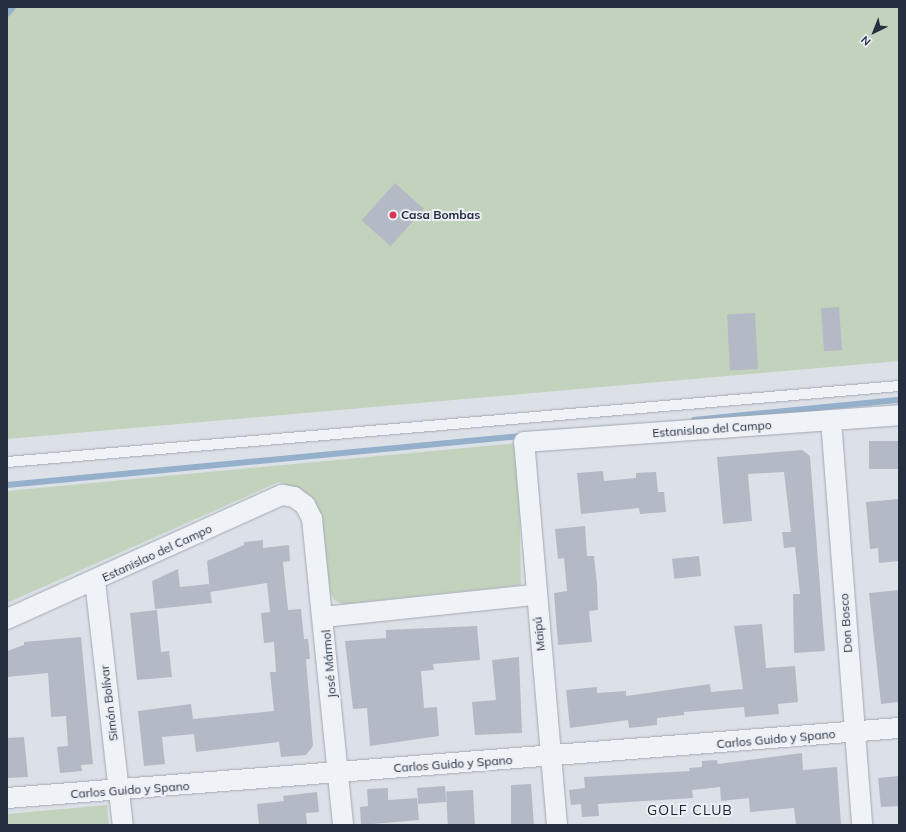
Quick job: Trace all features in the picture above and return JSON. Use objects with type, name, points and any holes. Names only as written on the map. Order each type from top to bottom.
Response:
[{"type":"street","name":"Estanislao del Campo","points":[[524,442],[899,414]]},
{"type":"street","name":"Don Bosco","points":[[831,420],[862,825]]},
{"type":"street","name":"Maipú","points":[[524,442],[535,595],[552,758],[557,825]]},
{"type":"street","name":"Estanislao del Campo","points":[[7,619],[95,581],[282,495],[305,505]]},
{"type":"street","name":"José Mármol","points":[[305,505],[312,519],[324,618],[343,825]]},
{"type":"street","name":"Simón Bolívar","points":[[95,581],[123,825]]},
{"type":"street","points":[[324,618],[535,595]]},
{"type":"street","name":"Carlos Guido y Spano","points":[[7,798],[120,791],[339,772],[552,758],[899,728]]},
{"type":"lane","points":[[7,462],[899,386]]},
{"type":"green space","points":[[7,7],[899,7],[899,361],[7,439]]},
{"type":"green space","points":[[518,443],[521,585],[343,604],[334,600],[330,590],[321,515],[314,500],[303,491],[279,482],[7,603],[7,491]]},
{"type":"green space","points":[[107,805],[109,825],[7,825],[7,814]]},
{"type":"building","name":"Casa Bombas","points":[[395,183],[424,209],[391,246],[362,220]]},
{"type":"building","points":[[839,307],[842,350],[824,351],[821,308]]},
{"type":"building","points":[[755,313],[758,369],[730,370],[727,314]]},
{"type":"building","points":[[869,441],[899,441],[899,469],[869,469]]},
{"type":"building","points":[[802,450],[810,456],[825,651],[794,653],[793,594],[800,594],[795,547],[784,548],[782,532],[791,532],[784,472],[748,474],[752,521],[723,524],[717,457]]},
{"type":"building","points":[[603,471],[604,481],[636,478],[636,473],[656,472],[658,492],[664,492],[666,512],[640,514],[639,508],[581,514],[577,473]]},
{"type":"building","points":[[899,499],[899,561],[879,563],[878,548],[870,549],[866,502]]},
{"type":"building","points":[[585,526],[587,556],[594,556],[597,584],[598,610],[589,611],[592,642],[558,645],[554,593],[567,591],[564,558],[558,559],[555,529]]},
{"type":"building","points":[[263,540],[263,548],[289,545],[290,561],[283,562],[288,610],[301,609],[304,639],[308,639],[310,659],[306,659],[313,746],[306,755],[281,757],[279,742],[196,752],[194,734],[162,737],[165,764],[144,766],[138,711],[191,704],[193,719],[274,711],[270,672],[276,672],[274,642],[264,643],[261,613],[270,612],[267,583],[210,592],[207,561],[244,545],[244,542]]},
{"type":"building","points":[[699,556],[701,576],[674,579],[672,559]]},
{"type":"building","points":[[178,569],[180,587],[209,584],[212,603],[155,609],[152,581]]},
{"type":"building","points":[[899,590],[899,702],[881,704],[869,593]]},
{"type":"building","points":[[157,610],[161,652],[169,651],[172,677],[137,680],[130,613]]},
{"type":"building","points":[[762,624],[766,668],[795,666],[798,702],[778,704],[779,714],[745,717],[744,707],[684,712],[684,715],[657,718],[657,725],[629,728],[628,720],[570,728],[566,690],[597,687],[597,693],[626,691],[626,696],[710,684],[711,692],[743,689],[734,626]]},
{"type":"building","points":[[477,626],[480,660],[433,664],[434,670],[421,671],[424,708],[437,707],[439,736],[370,746],[367,708],[353,709],[345,641],[386,638],[386,630]]},
{"type":"building","points":[[81,637],[93,764],[81,765],[82,771],[60,773],[57,747],[68,746],[66,716],[51,717],[48,673],[7,677],[7,651],[24,645],[24,642]]},
{"type":"building","points":[[519,657],[522,733],[475,735],[472,702],[496,700],[492,660]]},
{"type":"building","points":[[24,737],[28,777],[7,778],[7,738]]},
{"type":"building","points":[[802,753],[803,770],[837,767],[841,825],[796,825],[794,808],[750,812],[749,798],[721,801],[720,787],[692,790],[693,798],[598,804],[599,816],[582,817],[581,804],[571,805],[569,790],[585,788],[584,777],[690,771],[689,768],[702,767],[702,761],[717,760],[718,764]]},
{"type":"building","points":[[899,776],[899,806],[881,807],[878,778]]},
{"type":"building","points":[[531,784],[534,825],[511,825],[511,785]]},
{"type":"building","points":[[445,786],[446,802],[418,804],[417,788]]},
{"type":"building","points":[[388,788],[388,800],[417,798],[419,820],[361,825],[360,807],[368,806],[367,789]]},
{"type":"building","points":[[473,790],[475,825],[448,825],[446,791]]},
{"type":"building","points":[[317,792],[319,812],[306,813],[307,825],[259,825],[257,804],[284,801],[283,796]]},
{"type":"waterway","points":[[7,14],[13,7]]},
{"type":"waterway","points":[[694,420],[899,400]]},
{"type":"waterway","points":[[7,485],[522,436]]},
{"type":"place","name":"Casa Bombas","points":[[393,215]]},
{"type":"district","name":"GOLF CLUB","points":[[690,810]]}]
